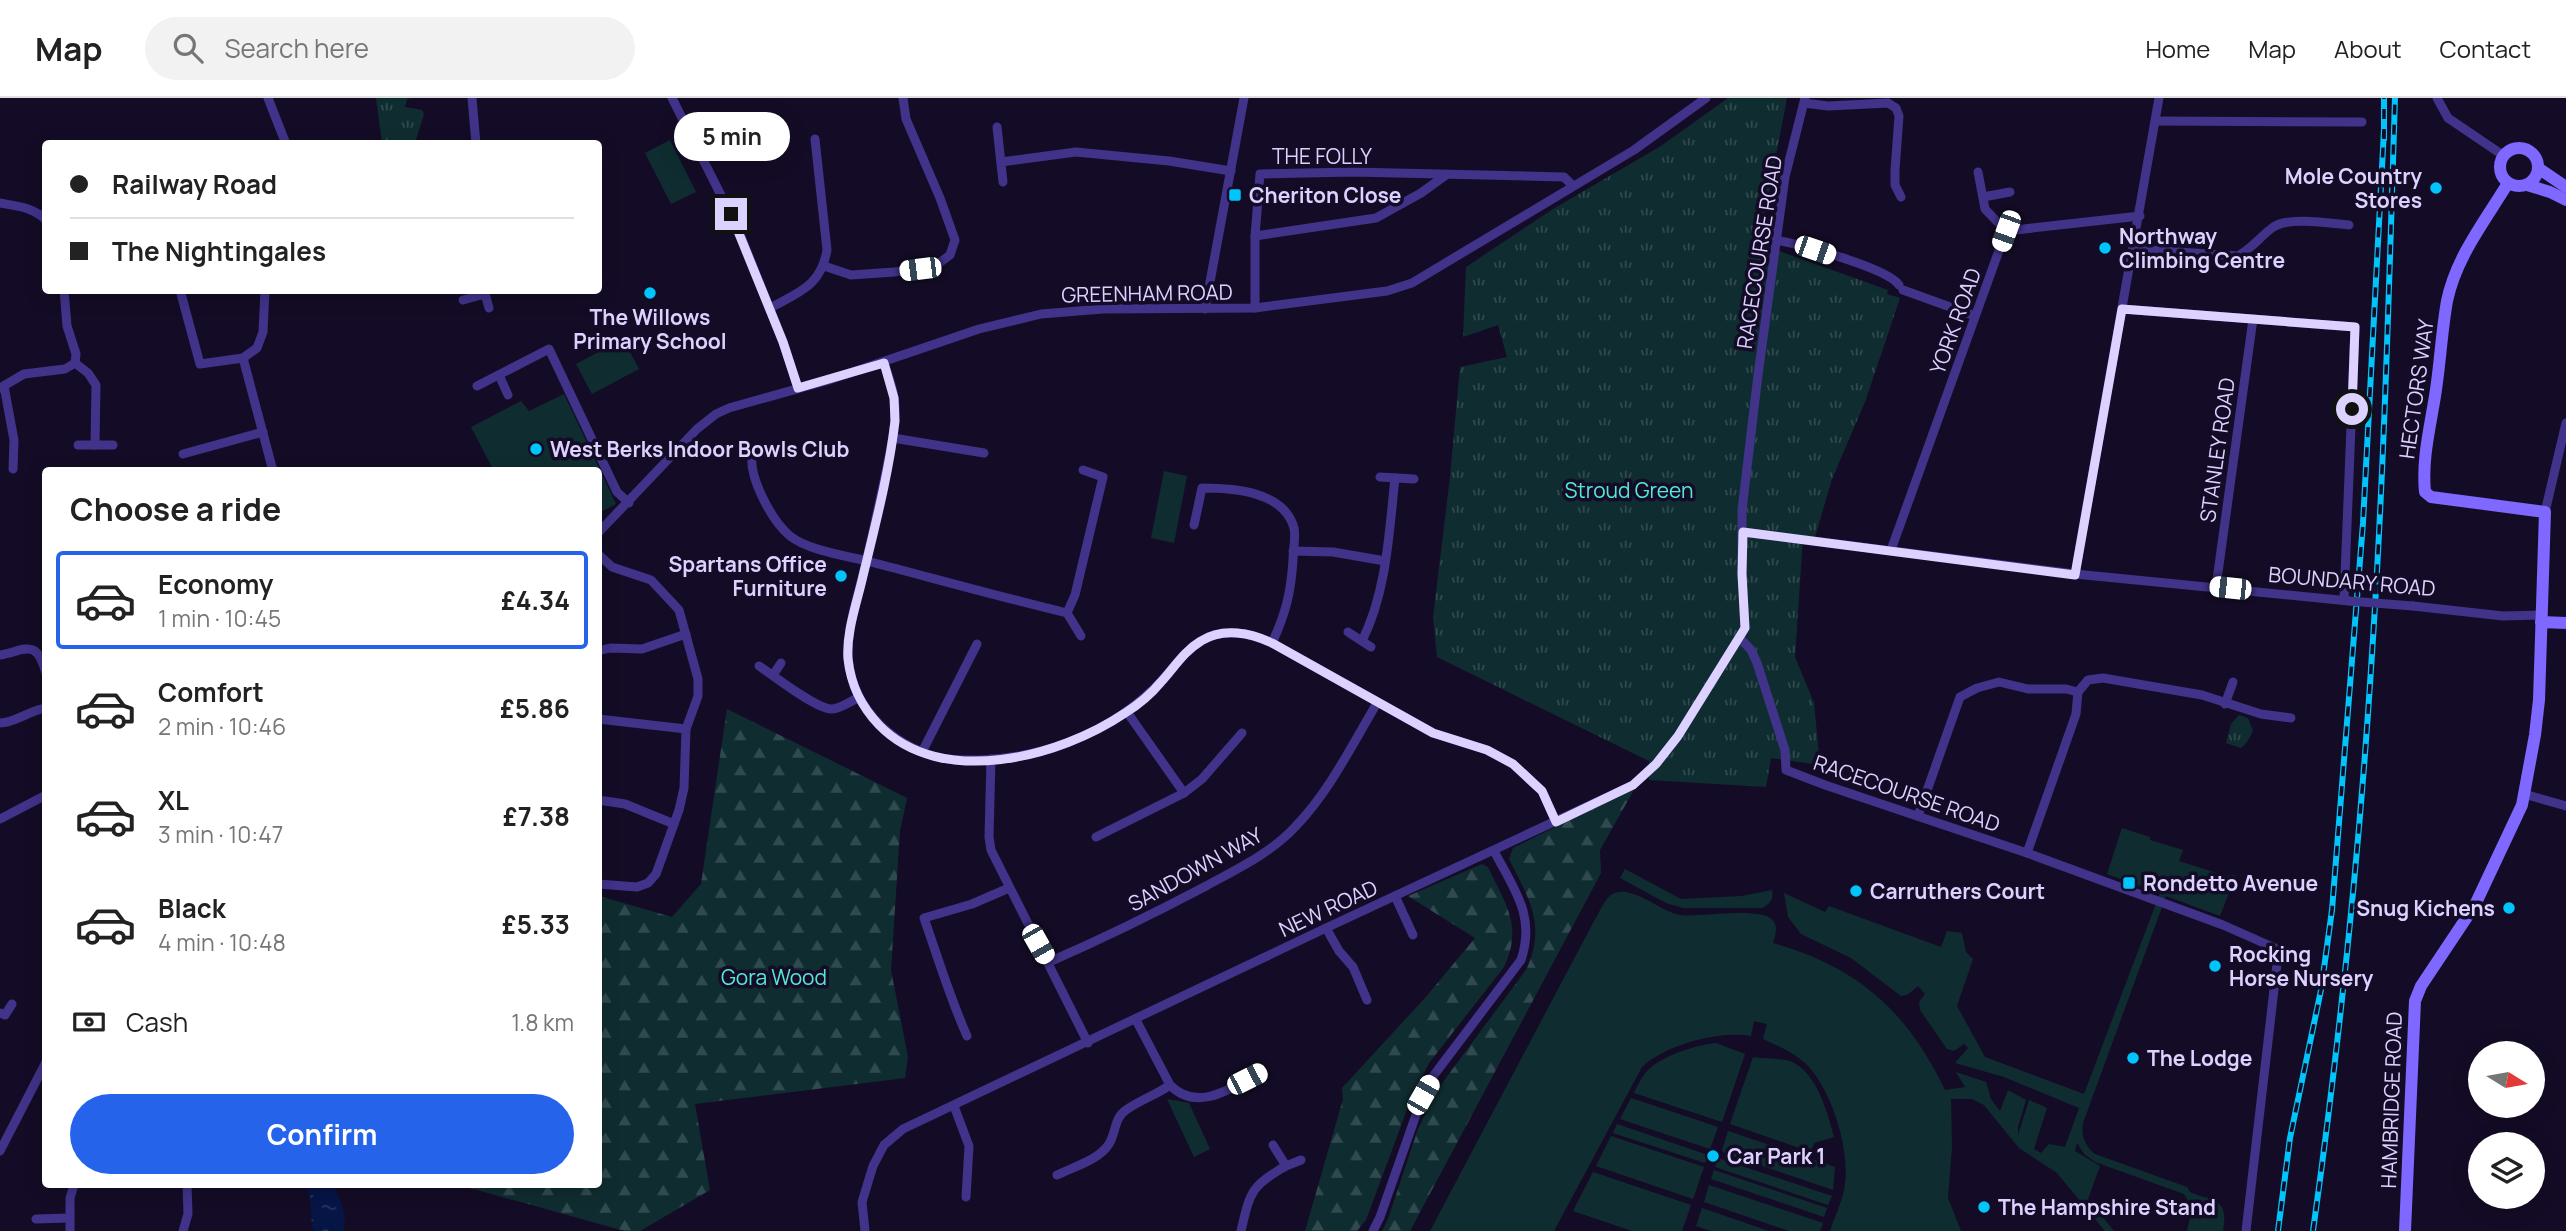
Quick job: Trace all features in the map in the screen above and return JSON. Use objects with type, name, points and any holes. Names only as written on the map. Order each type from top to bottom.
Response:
[{"type":"main road","points":[[2527,185],[2536,176],[2536,158],[2528,150],[2517,148],[2504,156],[2500,167],[2503,178],[2508,183],[2527,185],[2566,200]]},
{"type":"main road","points":[[2538,168],[2566,187]]},
{"type":"main road","name":"HECTORS WAY","points":[[2508,183],[2469,243],[2448,299],[2425,455],[2425,492],[2431,497],[2545,512]]},
{"type":"main road","name":"HAMBRIDGE ROAD","points":[[2406,1231],[2416,995],[2475,905],[2515,824],[2524,794],[2538,712],[2545,512]]},
{"type":"main road","name":"BOUNDARY ROAD","points":[[2541,619],[2566,623]]},
{"type":"street","points":[[268,98],[284,140]]},
{"type":"street","points":[[472,98],[477,140]]},
{"type":"street","points":[[672,98],[738,229],[798,388]]},
{"type":"street","points":[[824,266],[850,275],[894,272],[934,267],[950,255],[955,240],[906,118],[903,98]]},
{"type":"street","points":[[1205,309],[1244,98]]},
{"type":"street","name":"GREENHAM ROAD","points":[[602,529],[697,429],[716,414],[884,363],[979,329],[1041,314],[1103,309],[1255,308],[1387,291],[1412,283],[1634,150],[1706,98]]},
{"type":"street","points":[[2075,575],[2159,98]]},
{"type":"street","points":[[2437,98],[2448,118],[2504,156]]},
{"type":"street","points":[[1804,100],[1828,106],[1888,103],[1896,108],[1899,116],[1895,185],[1901,197]]},
{"type":"street","name":"RACECOURSE ROAD","points":[[1804,100],[1785,177],[1775,240],[1744,497],[1742,574],[1745,624],[1740,638],[1751,650],[1757,663],[1785,750],[1786,769],[1825,786],[2027,853],[2223,925],[2275,948],[2278,955],[2276,983],[2246,1231]]},
{"type":"street","points":[[2156,121],[2362,122]]},
{"type":"street","points":[[997,127],[1003,182]]},
{"type":"street","points":[[770,308],[810,286],[824,266],[827,250],[816,139]]},
{"type":"street","points":[[1001,162],[1076,152],[1169,161],[1231,171]]},
{"type":"street","name":"THE FOLLY","points":[[1255,308],[1255,236],[1260,174],[1353,172],[1564,177],[1573,186]]},
{"type":"street","points":[[1978,172],[1985,209],[2006,231],[2140,216]]},
{"type":"street","points":[[1255,236],[1376,218],[1421,193],[1446,175]]},
{"type":"street","points":[[1983,197],[2010,192]]},
{"type":"street","points":[[0,203],[23,206],[42,216]]},
{"type":"street","points":[[2134,250],[2238,256],[2251,248],[2273,227],[2287,222],[2349,225]]},
{"type":"street","name":"YORK ROAD","points":[[1891,550],[2006,231]]},
{"type":"street","points":[[1775,240],[1796,243],[1895,278],[1901,288],[1975,316]]},
{"type":"street","points":[[64,294],[67,326],[76,354],[75,363]]},
{"type":"street","points":[[181,294],[200,364],[243,358],[257,348],[263,332],[265,294]]},
{"type":"street","points":[[463,300],[479,294]]},
{"type":"street","points":[[485,294],[489,309]]},
{"type":"street","points":[[2122,309],[2355,327],[2347,601]]},
{"type":"street","name":"STANLEY ROAD","points":[[2216,587],[2253,319]]},
{"type":"street","points":[[477,386],[549,349],[617,492],[629,503]]},
{"type":"street","points":[[243,358],[272,467]]},
{"type":"street","points":[[13,469],[14,440],[2,387],[24,373],[65,369],[75,363]]},
{"type":"street","points":[[75,363],[88,373],[96,385],[95,445]]},
{"type":"street","points":[[884,363],[895,409],[893,439],[848,646],[852,681],[858,698],[889,735],[922,752],[954,760],[991,759],[1052,748],[1087,735],[1127,712],[1162,682],[1177,663],[1202,640],[1235,632],[1258,636],[1272,643],[1433,733],[1487,750],[1513,764],[1542,791],[1556,822]]},
{"type":"street","points":[[499,375],[508,395]]},
{"type":"street","points":[[2545,512],[2566,424]]},
{"type":"street","points":[[183,454],[263,432]]},
{"type":"street","points":[[893,439],[984,453]]},
{"type":"street","points":[[78,445],[113,445]]},
{"type":"street","points":[[753,451],[751,458],[761,494],[772,516],[791,537],[817,548],[1067,613],[1081,636]]},
{"type":"street","points":[[1067,613],[1075,595],[1103,477],[1083,470]]},
{"type":"street","points":[[1380,477],[1414,479]]},
{"type":"street","points":[[1348,632],[1367,644],[1385,561],[1395,478]]},
{"type":"street","points":[[1194,525],[1202,488],[1218,488],[1264,497],[1275,502],[1287,514],[1294,529],[1288,605],[1272,643]]},
{"type":"street","name":"BOUNDARY ROAD","points":[[1743,532],[2075,575],[2541,619]]},
{"type":"street","points":[[1293,551],[1333,552],[1385,561]]},
{"type":"street","points":[[602,558],[612,567],[651,580],[679,610],[698,679],[698,696],[686,729],[684,788],[656,874],[644,886],[631,888],[602,884]]},
{"type":"street","points":[[602,650],[642,649],[686,634]]},
{"type":"street","name":"NEW ROAD","points":[[865,1231],[862,1202],[879,1151],[903,1129],[1633,785],[1656,764],[1678,736],[1740,638]]},
{"type":"street","points":[[922,752],[977,644]]},
{"type":"street","points":[[0,655],[25,647],[35,650],[42,658]]},
{"type":"street","points":[[773,675],[781,663]]},
{"type":"street","points":[[759,666],[805,697],[832,709],[858,698]]},
{"type":"street","points":[[2027,853],[2076,715],[2078,692],[2088,680],[2103,678],[2202,695],[2261,714],[2291,718]]},
{"type":"street","points":[[1918,816],[1960,697],[1977,688],[2000,682],[2028,689],[2066,689],[2078,692]]},
{"type":"street","points":[[2225,704],[2233,682]]},
{"type":"street","name":"SANDOWN WAY","points":[[1049,962],[1181,900],[1278,842],[1313,806],[1377,703]]},
{"type":"street","points":[[0,723],[42,709]]},
{"type":"street","points":[[1127,712],[1184,793]]},
{"type":"street","points":[[602,719],[686,729]]},
{"type":"street","points":[[1096,837],[1184,793],[1202,779],[1242,733]]},
{"type":"street","points":[[991,759],[991,850],[1088,1043]]},
{"type":"street","points":[[2524,794],[2566,806]]},
{"type":"street","points":[[0,819],[42,797]]},
{"type":"street","points":[[602,801],[625,804],[674,824]]},
{"type":"street","points":[[1373,1231],[1423,1095],[1434,1075],[1521,960],[1525,948],[1525,913],[1494,851]]},
{"type":"street","points":[[967,1036],[951,1002],[921,914],[972,904],[1009,888]]},
{"type":"street","points":[[1395,896],[1413,935]]},
{"type":"street","points":[[1326,928],[1339,951],[1353,967],[1367,1000]]},
{"type":"street","points":[[0,1013],[5,1015],[12,1004]]},
{"type":"street","points":[[1136,1020],[1176,1092],[1208,1097],[1262,1072]]},
{"type":"street","points":[[0,1151],[42,1070]]},
{"type":"street","points":[[1057,1175],[1099,1154],[1111,1141],[1116,1124],[1126,1110],[1170,1085]]},
{"type":"street","points":[[954,1106],[969,1146],[966,1197]]},
{"type":"street","points":[[1273,1145],[1286,1166]]},
{"type":"street","points":[[1241,1231],[1254,1188],[1286,1166],[1301,1160]]},
{"type":"street","points":[[70,1231],[70,1198],[73,1188]]},
{"type":"street","points":[[183,1231],[188,1214],[187,1188]]},
{"type":"street","points":[[36,1219],[69,1218]]},
{"type":"green space","points":[[376,98],[411,98],[407,99],[405,107],[422,110],[424,114],[416,140],[382,140]]},
{"type":"green space","name":"Stroud Green","points":[[1728,98],[1787,98],[1759,244],[1888,290],[1887,294],[1900,298],[1865,402],[1832,479],[1815,537],[1803,536],[1795,657],[1814,703],[1820,765],[1771,758],[1766,787],[1649,780],[1649,761],[1437,657],[1433,617],[1460,367],[1507,357],[1498,325],[1463,337],[1466,267],[1553,209],[1661,146]]},
{"type":"green space","points":[[670,140],[696,192],[671,204],[645,153]]},
{"type":"green space","points":[[623,339],[639,369],[592,394],[576,364]]},
{"type":"green space","name":"West Berks Indoor Bowls Club","points":[[564,394],[599,467],[492,467],[471,427],[521,401],[529,411]]},
{"type":"green space","points":[[1164,471],[1187,476],[1174,543],[1151,538]]},
{"type":"green space","name":"West Berks Indoor Bowls Club","points":[[602,474],[616,504],[602,511]]},
{"type":"green space","name":"Gora Wood","points":[[727,709],[907,798],[900,831],[891,970],[908,1057],[905,1078],[695,1104],[710,1190],[640,1231],[625,1231],[470,1188],[602,1188],[602,897],[672,917],[701,884]]},
{"type":"green space","points":[[2239,715],[2248,718],[2253,731],[2241,748],[2226,743],[2231,724]]},
{"type":"green space","points":[[1635,788],[1600,850],[1601,873],[1410,1231],[1382,1231],[1418,1129],[1437,1090],[1526,970],[1532,954],[1535,939],[1533,913],[1509,859],[1513,848]]},
{"type":"green space","points":[[2122,828],[2183,850],[2179,861],[2226,876],[2236,875],[2220,916],[2166,896],[2083,1123],[2083,1136],[2095,1154],[2187,1187],[2190,1192],[2217,1203],[2224,1212],[2223,1231],[2187,1231],[2192,1208],[2184,1194],[2095,1162],[2084,1154],[2077,1143],[2075,1151],[2100,1166],[2088,1199],[2114,1231],[2105,1231],[2057,1173],[2019,1148],[1984,1105],[1972,1099],[1951,1099],[1952,1147],[1948,1198],[1961,1231],[1830,1231],[1841,1202],[1846,1170],[1837,1119],[1823,1087],[1805,1063],[1785,1049],[1763,1039],[1767,1024],[1754,1021],[1751,1036],[1724,1035],[1693,1041],[1664,1052],[1642,1067],[1554,1231],[1430,1231],[1602,906],[1611,895],[1622,892],[1639,896],[1680,915],[1745,913],[1768,917],[1776,927],[1773,943],[1830,965],[1877,996],[1914,1037],[1945,1090],[1965,1087],[1956,1072],[1986,1082],[1991,1099],[2000,1111],[2008,1090],[2026,1100],[2018,1135],[2029,1100],[2047,1108],[2034,1149],[2041,1153],[2049,1144],[2065,1147],[2079,1108],[2004,1077],[1955,1063],[1968,1048],[1964,1044],[1954,1051],[1947,1049],[1920,1010],[1919,1002],[1925,994],[1918,986],[1907,995],[1901,996],[1851,958],[1801,934],[1788,917],[1784,893],[1825,912],[1829,906],[1941,947],[1947,931],[1962,933],[1966,952],[1973,959],[1957,1006],[1985,1057],[2084,1094],[2160,893],[2107,874]]},
{"type":"green space","points":[[1482,864],[1488,867],[1510,916],[1512,939],[1504,967],[1429,1063],[1412,1096],[1366,1220],[1357,1231],[1305,1231],[1343,1099],[1342,1088],[1425,998],[1475,938],[1408,896]]},
{"type":"green space","points":[[1625,869],[1681,899],[1742,896],[1772,890],[1772,899],[1762,908],[1683,908],[1666,903],[1620,878]]},
{"type":"green space","points":[[1716,1043],[1745,1054],[1722,1122],[1634,1093],[1644,1074],[1663,1059]]},
{"type":"green space","points":[[1753,1057],[1786,1060],[1805,1071],[1819,1092],[1834,1137],[1814,1143],[1811,1152],[1730,1124]]},
{"type":"green space","points":[[1631,1098],[1718,1127],[1710,1149],[1620,1119]]},
{"type":"green space","points":[[1167,1099],[1189,1103],[1210,1149],[1194,1157]]},
{"type":"green space","points":[[1617,1124],[1708,1155],[1705,1163],[1613,1133]]},
{"type":"green space","points":[[1728,1131],[1835,1167],[1833,1190],[1724,1153],[1722,1150]]},
{"type":"green space","points":[[1611,1136],[1704,1167],[1693,1199],[1596,1166]]},
{"type":"green space","points":[[1718,1158],[1832,1196],[1828,1205],[1715,1167]]},
{"type":"green space","points":[[1714,1170],[1827,1208],[1824,1217],[1711,1179]]},
{"type":"green space","points":[[1593,1172],[1691,1205],[1682,1231],[1632,1231],[1573,1211]]},
{"type":"green space","points":[[1709,1185],[1823,1223],[1820,1231],[1789,1231],[1704,1202]]},
{"type":"green space","points":[[1702,1208],[1769,1231],[1711,1231],[1696,1226]]},
{"type":"water","points":[[307,1188],[334,1188],[342,1207],[344,1231],[315,1231],[312,1227]]},
{"type":"railway","points":[[2384,98],[2384,139]]},
{"type":"railway","points":[[2313,1231],[2361,810],[2383,455],[2395,98]]},
{"type":"railway","points":[[2278,1231],[2290,1138],[2321,990],[2332,910],[2363,523],[2384,130]]},
{"type":"place","name":"Mole Country Stores","points":[[2436,188]]},
{"type":"place","name":"Cheriton Close","points":[[1235,195]]},
{"type":"place","name":"Northway Climbing Centre","points":[[2105,248]]},
{"type":"place","name":"The Willows Primary School","points":[[650,293]]},
{"type":"place","name":"West Berks Indoor Bowls Club","points":[[536,449]]},
{"type":"place","name":"Spartans Office Furniture","points":[[841,576]]},
{"type":"place","name":"Rondetto Avenue","points":[[2129,883]]},
{"type":"place","name":"Carruthers Court","points":[[1856,891]]},
{"type":"place","name":"Snug Kichens","points":[[2509,908]]},
{"type":"place","name":"Rocking Horse Nursery","points":[[2215,966]]},
{"type":"place","name":"The Lodge","points":[[2133,1058]]},
{"type":"place","name":"Car Park 1","points":[[1713,1156]]},
{"type":"place","name":"The Hampshire Stand","points":[[1984,1207]]},
{"type":"route","points":[[731,214],[783,342],[798,388],[884,363],[894,398],[893,439],[849,634],[848,659],[858,698],[889,735],[922,752],[954,760],[1009,758],[1045,751],[1087,735],[1138,703],[1202,640],[1235,632],[1258,636],[1272,643],[1433,733],[1487,750],[1513,764],[1542,791],[1556,822],[1633,785],[1656,764],[1678,736],[1745,628],[1741,548],[1743,532],[2022,566],[2075,575],[2122,309],[2355,327],[2352,409]]}]
